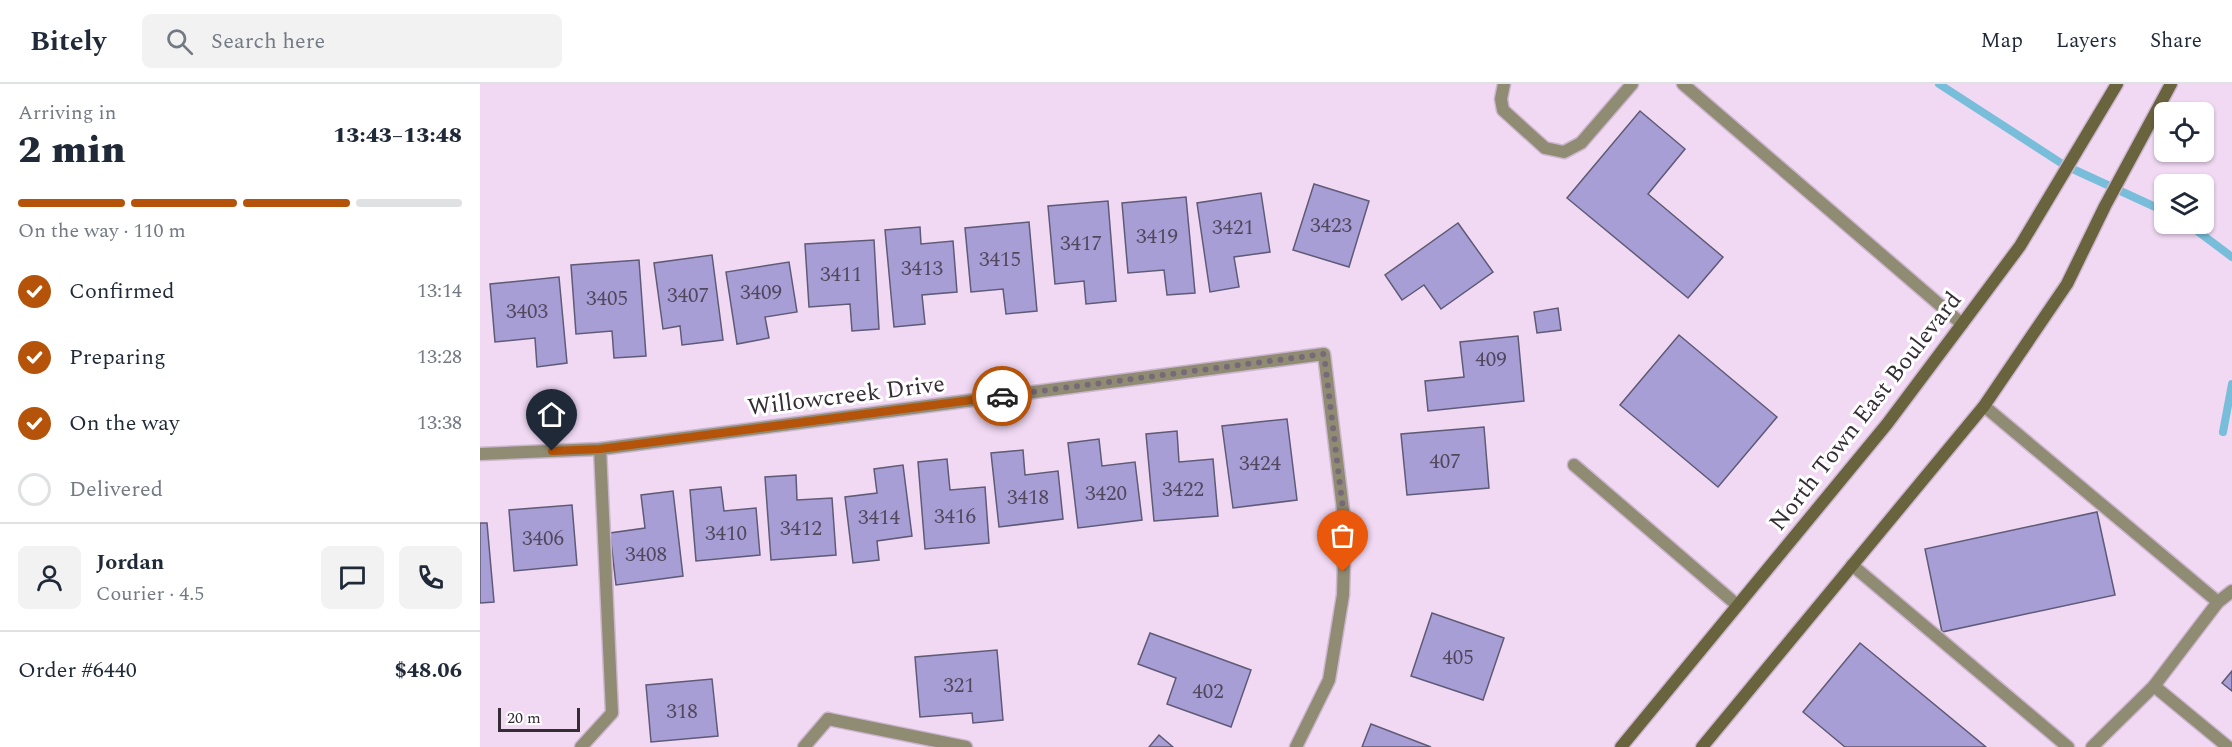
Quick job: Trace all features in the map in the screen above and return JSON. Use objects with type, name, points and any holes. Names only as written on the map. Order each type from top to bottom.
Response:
[{"type":"main road","name":"North Town East Boulevard","points":[[1620,747],[1887,423],[1962,324],[2020,246],[2117,84]]},
{"type":"main road","points":[[1702,747],[1984,406],[2067,284],[2104,206],[2170,84]]},
{"type":"street","points":[[1504,84],[1501,99],[1503,110],[1545,148],[1564,152],[1581,143],[1632,84]]},
{"type":"street","points":[[1683,84],[1962,324]]},
{"type":"street","name":"Willowcreek Drive","points":[[480,454],[600,449],[1324,354],[1345,526],[1343,595],[1329,680],[1296,747]]},
{"type":"street","points":[[1984,406],[2218,603]]},
{"type":"street","points":[[581,747],[612,713],[600,449]]},
{"type":"street","points":[[1574,465],[1737,605]]},
{"type":"street","points":[[1852,565],[2068,747]]},
{"type":"street","points":[[2092,747],[2154,686],[2218,603],[2232,591]]},
{"type":"street","points":[[2154,686],[2228,747]]},
{"type":"street","points":[[804,747],[828,719],[966,747]]},
{"type":"building","points":[[1640,111],[1685,149],[1648,194],[1723,257],[1688,298],[1567,198]]},
{"type":"building","points":[[1314,184],[1369,201],[1349,267],[1293,250]]},
{"type":"building","points":[[1261,193],[1270,252],[1234,257],[1239,287],[1210,292],[1197,203]]},
{"type":"building","points":[[1186,197],[1195,293],[1167,295],[1164,270],[1128,273],[1122,203]]},
{"type":"building","points":[[1108,201],[1116,301],[1086,304],[1084,281],[1055,284],[1048,206]]},
{"type":"building","points":[[1029,222],[1037,311],[1006,314],[1003,289],[971,292],[965,228]]},
{"type":"building","points":[[1458,223],[1493,272],[1441,309],[1424,285],[1402,300],[1385,275]]},
{"type":"building","points":[[920,227],[921,244],[953,241],[957,292],[922,295],[925,324],[894,327],[885,230]]},
{"type":"building","points":[[874,240],[879,329],[852,331],[850,304],[809,307],[805,244]]},
{"type":"building","points":[[712,255],[723,340],[682,345],[680,326],[663,329],[654,263]]},
{"type":"building","points":[[639,260],[646,356],[614,358],[612,331],[576,334],[571,265]]},
{"type":"building","points":[[789,262],[797,312],[765,317],[769,338],[737,344],[726,272]]},
{"type":"building","points":[[559,277],[567,363],[537,367],[535,338],[495,342],[490,284]]},
{"type":"building","points":[[1558,308],[1561,330],[1537,333],[1534,312]]},
{"type":"building","points":[[1679,335],[1777,417],[1718,487],[1620,405]]},
{"type":"building","points":[[1518,336],[1524,401],[1428,411],[1425,381],[1464,377],[1460,342]]},
{"type":"building","points":[[1287,419],[1297,500],[1233,508],[1222,426]]},
{"type":"building","points":[[1484,427],[1489,488],[1407,495],[1401,434]]},
{"type":"building","points":[[1177,431],[1179,462],[1213,459],[1218,516],[1154,521],[1146,434]]},
{"type":"building","points":[[1099,439],[1102,466],[1135,462],[1142,520],[1078,528],[1068,443]]},
{"type":"building","points":[[1023,450],[1025,475],[1058,471],[1063,519],[999,527],[991,453]]},
{"type":"building","points":[[947,459],[950,490],[985,487],[989,543],[925,549],[918,462]]},
{"type":"building","points":[[903,465],[912,536],[877,541],[879,560],[853,563],[845,497],[877,493],[874,469]]},
{"type":"building","points":[[796,475],[797,500],[832,498],[836,555],[771,560],[765,477]]},
{"type":"building","points":[[721,487],[724,511],[756,508],[760,555],[696,561],[690,490]]},
{"type":"building","points":[[673,491],[683,576],[616,585],[610,533],[645,528],[641,495]]},
{"type":"building","points":[[572,505],[577,565],[514,571],[509,510]]},
{"type":"building","points":[[2097,512],[2115,595],[1942,632],[1925,549]]},
{"type":"building","points":[[480,523],[487,523],[494,602],[480,603]]},
{"type":"building","points":[[1432,613],[1504,638],[1483,700],[1411,676]]},
{"type":"building","points":[[1150,633],[1251,670],[1231,727],[1167,704],[1176,678],[1138,664]]},
{"type":"building","points":[[1860,643],[1986,747],[1845,747],[1803,712]]},
{"type":"building","points":[[997,650],[1003,720],[973,723],[972,713],[920,717],[915,657]]},
{"type":"building","points":[[2232,671],[2232,691],[2222,683]]},
{"type":"building","points":[[712,679],[718,736],[651,742],[646,685]]},
{"type":"building","points":[[1371,724],[1431,747],[1362,747]]},
{"type":"building","points":[[1159,735],[1173,747],[1149,747]]},
{"type":"waterway","points":[[1939,84],[2064,165],[2154,206]]},
{"type":"waterway","points":[[2201,234],[2232,257]]},
{"type":"waterway","points":[[2223,432],[2232,384]]},
{"type":"way so far","points":[[1002,396],[1324,354],[1345,526],[1343,572]]},
{"type":"route","points":[[552,451],[600,449],[1002,396]]}]
